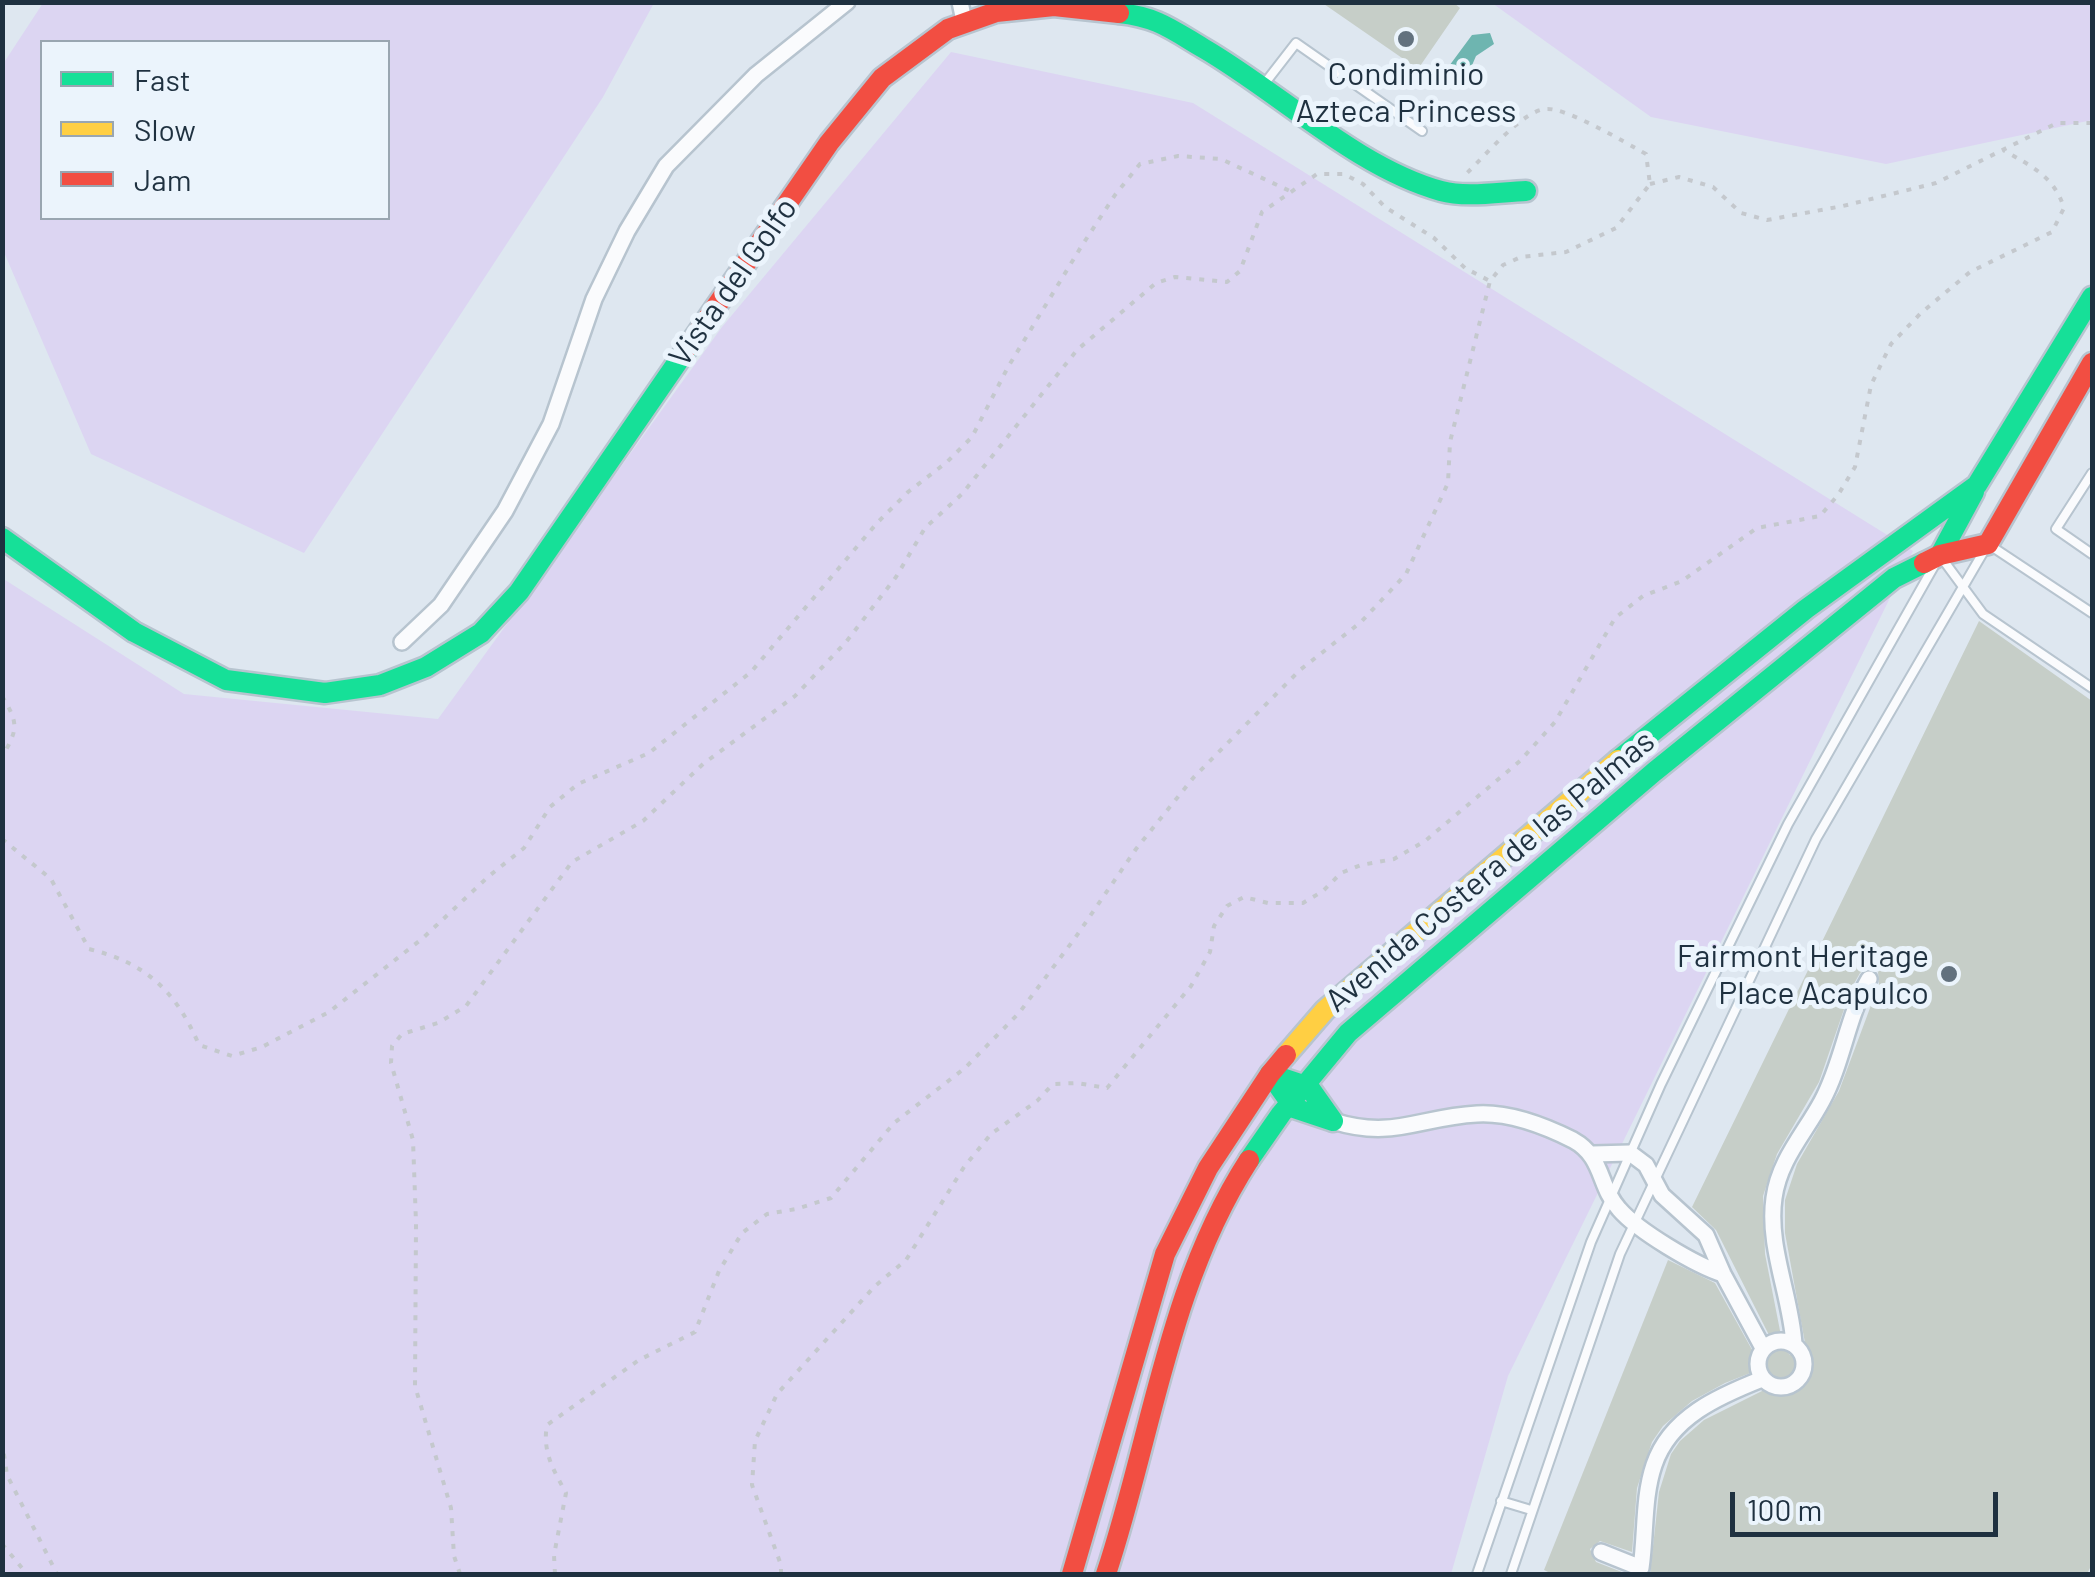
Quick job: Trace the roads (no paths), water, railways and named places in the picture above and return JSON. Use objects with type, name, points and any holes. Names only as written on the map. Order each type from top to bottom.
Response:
[{"type":"main road","name":"Vista del Golfo","points":[[2,538],[134,632],[226,680],[325,693],[380,685],[426,668],[482,633],[519,592],[829,142],[882,78],[948,29],[962,12],[1054,6],[1148,16],[1407,180],[1446,193],[1526,191]]},
{"type":"main road","name":"Avenida Costera de las Palmas","points":[[1072,1574],[1165,1254],[1208,1168],[1270,1074],[1325,1010],[1634,748],[1806,608],[1977,485],[2084,328],[2092,297]]},
{"type":"main road","points":[[1988,544],[2092,363]]},
{"type":"main road","points":[[1940,555],[1977,485]]},
{"type":"main road","name":"Avenida Costera de las Palmas","points":[[1106,1574],[1194,1266],[1235,1184],[1304,1082],[1348,1033],[1669,760],[1894,578],[1940,555],[1988,544]]},
{"type":"main road","points":[[1270,1074],[1304,1082],[1319,1096],[1334,1120]]},
{"type":"main road","points":[[1270,1074],[1287,1105],[1304,1114],[1334,1120]]},
{"type":"street","points":[[402,642],[441,605],[505,511],[551,424],[594,299],[666,166],[756,76],[846,2]]},
{"type":"street","points":[[1794,1344],[1792,1312],[1776,1249],[1774,1198],[1788,1152],[1822,1100],[1854,1004],[1869,978]]},
{"type":"street","points":[[1334,1120],[1361,1130],[1397,1129],[1436,1118],[1482,1114],[1526,1121],[1575,1141],[1592,1154],[1610,1197],[1636,1224],[1703,1267],[1723,1274]]},
{"type":"street","points":[[1592,1154],[1630,1153],[1646,1165],[1662,1195],[1706,1235],[1764,1348]]},
{"type":"street","points":[[1673,1247],[1688,1220]]},
{"type":"street","points":[[1778,1340],[1794,1344],[1804,1356],[1804,1373],[1792,1386],[1776,1388],[1762,1379],[1757,1363],[1764,1348],[1778,1340]]},
{"type":"street","points":[[1601,1552],[1642,1568],[1654,1464],[1668,1438],[1698,1408],[1762,1379]]},
{"type":"lane","points":[[1263,86],[1296,43],[1422,132]]},
{"type":"lane","points":[[2092,473],[2056,529],[2092,554]]},
{"type":"lane","points":[[1510,1574],[1620,1254],[1816,839],[1988,544],[2092,613]]},
{"type":"lane","points":[[1477,1574],[1590,1242],[1610,1197],[1788,824],[1940,555],[1983,614],[2092,688]]},
{"type":"lane","points":[[1501,1501],[1531,1510]]},
{"type":"place","name":"Condiminio Azteca Princess","points":[[1406,39]]},
{"type":"place","name":"Fairmont Heritage Place Acapulco","points":[[1949,974]]}]
